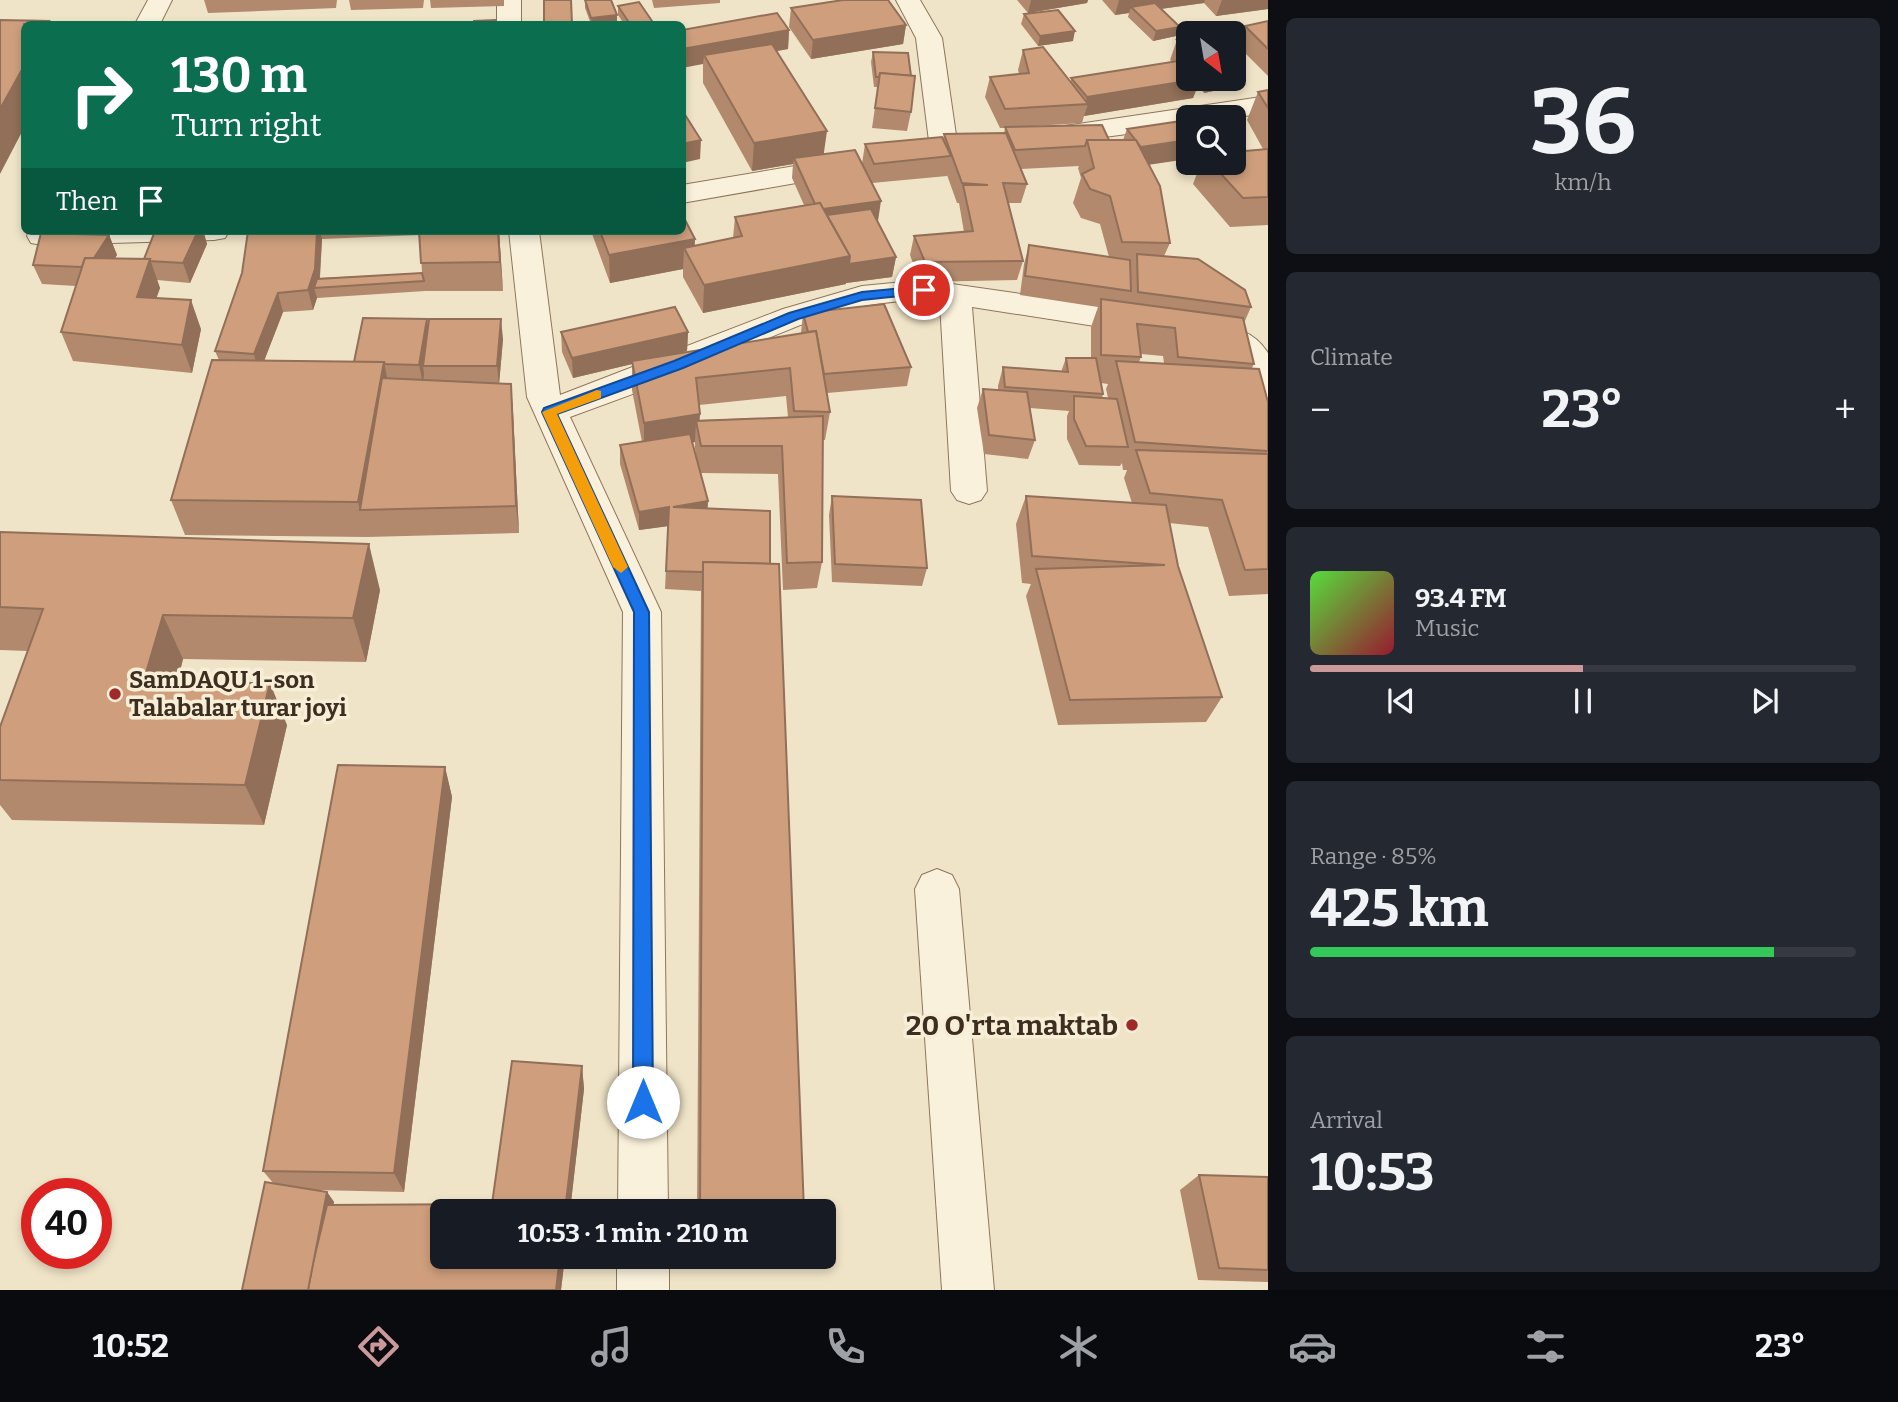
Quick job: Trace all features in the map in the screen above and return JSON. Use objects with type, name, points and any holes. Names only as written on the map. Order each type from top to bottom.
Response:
[{"type":"street","points":[[150,21],[160,0]]},
{"type":"street","points":[[509,0],[509,21]]},
{"type":"street","points":[[908,0],[929,38],[958,148],[917,154]]},
{"type":"street","points":[[1246,108],[1268,104]]},
{"type":"street","points":[[1026,139],[1176,120]]},
{"type":"street","points":[[686,193],[876,161]]},
{"type":"street","points":[[42,235],[76,235]]},
{"type":"street","points":[[524,235],[544,397],[642,612],[643,1199]]},
{"type":"street","points":[[549,412],[678,364],[794,316],[862,296],[924,290],[1225,334],[1244,342],[1255,356],[1268,407]]},
{"type":"street","points":[[955,295],[969,491]]},
{"type":"street","points":[[937,888],[968,1290]]},
{"type":"street","points":[[643,1269],[643,1290]]},
{"type":"building","points":[[544,0],[571,0],[572,21],[544,21]]},
{"type":"building","points":[[585,0],[611,0],[617,15],[591,18]]},
{"type":"building","points":[[843,0],[888,0],[906,25],[813,40],[791,8]]},
{"type":"building","points":[[639,2],[652,21],[628,21],[618,6]]},
{"type":"building","points":[[1155,3],[1176,23],[1176,28],[1156,31],[1131,7]]},
{"type":"building","points":[[1058,10],[1075,31],[1040,36],[1024,14]]},
{"type":"building","points":[[777,13],[789,30],[686,48],[686,29]]},
{"type":"building","points":[[0,20],[49,21],[21,21],[21,71],[0,109]]},
{"type":"building","points":[[1268,21],[1268,49],[1246,27]]},
{"type":"building","points":[[772,44],[827,131],[754,143],[704,55]]},
{"type":"building","points":[[1043,47],[1088,104],[1005,109],[990,77],[1029,73],[1023,50]]},
{"type":"building","points":[[873,52],[908,53],[911,76],[880,73],[879,77],[876,77]]},
{"type":"building","points":[[1176,61],[1176,83],[1087,97],[1071,78]]},
{"type":"building","points":[[880,73],[915,76],[911,112],[875,108]]},
{"type":"building","points":[[1268,90],[1268,108],[1258,92]]},
{"type":"building","points":[[686,116],[701,140],[686,143]]},
{"type":"building","points":[[1176,122],[1176,142],[1141,147],[1127,129]]},
{"type":"building","points":[[1102,125],[1109,140],[1087,140],[1085,146],[1015,150],[1005,127]]},
{"type":"building","points":[[1006,133],[1027,184],[1003,183],[1023,261],[925,262],[914,236],[973,231],[963,185],[988,185],[962,183],[944,134]]},
{"type":"building","points":[[942,137],[951,156],[874,164],[865,144]]},
{"type":"building","points":[[1087,140],[1136,140],[1160,186],[1170,243],[1122,242],[1110,196],[1090,189],[1082,174],[1094,168]]},
{"type":"building","points":[[1268,149],[1268,197],[1243,198],[1222,175],[1246,175],[1246,151]]},
{"type":"building","points":[[855,150],[881,201],[823,209],[820,203],[815,204],[794,158]]},
{"type":"building","points":[[820,203],[850,256],[704,285],[684,248],[742,236],[735,217]]},
{"type":"building","points":[[871,209],[896,257],[849,264],[850,256],[827,215]]},
{"type":"building","points":[[686,222],[695,239],[609,255],[602,235],[686,235]]},
{"type":"building","points":[[40,235],[109,235],[94,258],[85,258],[82,267],[33,265]]},
{"type":"building","points":[[153,235],[196,235],[183,263],[144,259]]},
{"type":"building","points":[[247,235],[317,235],[315,269],[308,290],[278,293],[254,354],[215,351],[242,273]]},
{"type":"building","points":[[419,235],[498,235],[500,262],[421,263]]},
{"type":"building","points":[[1029,245],[1130,260],[1131,291],[1025,276]]},
{"type":"building","points":[[1137,254],[1198,259],[1245,290],[1251,307],[1138,292]]},
{"type":"building","points":[[85,258],[150,259],[137,297],[191,300],[182,345],[61,332]]},
{"type":"building","points":[[422,273],[424,281],[314,288],[317,279]]},
{"type":"building","points":[[1101,299],[1243,318],[1254,364],[1178,357],[1175,328],[1137,324],[1141,357],[1101,355]]},
{"type":"building","points":[[884,304],[911,367],[824,374],[816,331],[808,332],[803,313]]},
{"type":"building","points":[[675,307],[688,332],[572,358],[561,332]]},
{"type":"building","points":[[363,318],[427,319],[419,365],[354,362]]},
{"type":"building","points":[[429,319],[501,319],[497,366],[423,366]]},
{"type":"building","points":[[816,331],[830,412],[794,411],[790,368],[696,378],[700,414],[644,423],[632,361]]},
{"type":"building","points":[[1066,358],[1096,358],[1103,394],[1005,387],[1003,367],[1068,372]]},
{"type":"building","points":[[212,360],[384,362],[358,502],[171,500]]},
{"type":"building","points":[[1116,361],[1259,369],[1268,402],[1268,451],[1135,442]]},
{"type":"building","points":[[382,378],[511,384],[516,506],[360,510]]},
{"type":"building","points":[[983,389],[1027,392],[1035,440],[989,435]]},
{"type":"building","points":[[1074,396],[1117,399],[1128,447],[1086,446],[1074,419]]},
{"type":"building","points":[[823,416],[822,562],[787,563],[782,446],[701,446],[696,421]]},
{"type":"building","points":[[690,434],[708,501],[673,507],[770,511],[770,564],[703,562],[703,572],[666,571],[669,507],[639,512],[620,445]]},
{"type":"building","points":[[1136,450],[1268,454],[1268,569],[1245,570],[1222,500],[1150,493]]},
{"type":"building","points":[[832,496],[921,500],[927,568],[835,564]]},
{"type":"building","points":[[1026,496],[1166,505],[1178,566],[1222,697],[1070,700],[1036,569],[1165,565],[1032,556]]},
{"type":"building","points":[[0,532],[369,544],[353,618],[163,615],[143,683],[270,683],[245,785],[0,780],[0,727],[43,609],[0,607]]},
{"type":"building","points":[[703,562],[779,564],[804,1199],[700,1199]]},
{"type":"building","points":[[338,765],[445,767],[394,1173],[263,1171]]},
{"type":"building","points":[[512,1061],[582,1066],[566,1199],[493,1199]]},
{"type":"building","points":[[1199,1175],[1268,1177],[1268,1270],[1219,1268]]},
{"type":"building","points":[[265,1182],[327,1192],[308,1290],[242,1290]]},
{"type":"building","points":[[430,1204],[430,1269],[558,1269],[556,1290],[308,1290],[327,1205]]},
{"type":"slow traffic","points":[[597,394],[549,412],[621,567]]},
{"type":"place","name":"SamDAQU 1-son Talabalar turar joyi","points":[[115,694]]},
{"type":"place","name":"20 O'rta maktab","points":[[1132,1025]]},
{"type":"route","points":[[643,1102],[642,612],[549,412],[678,364],[794,316],[862,296],[924,290]]}]
